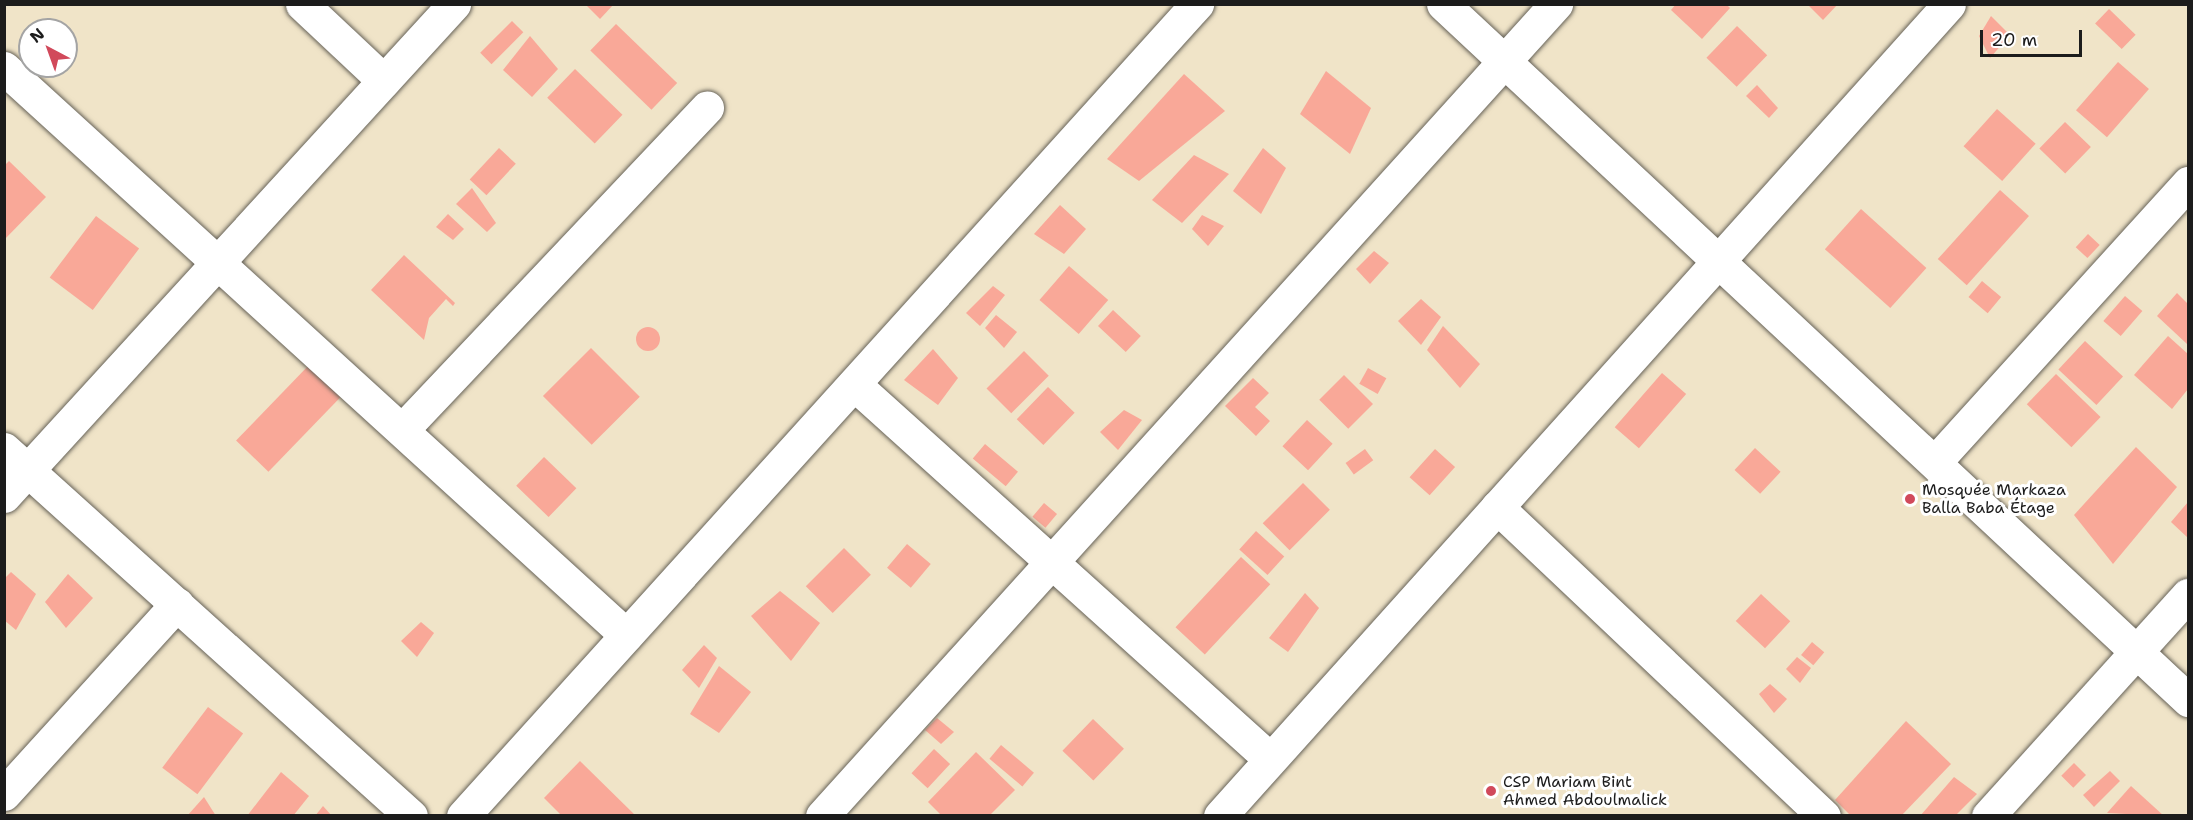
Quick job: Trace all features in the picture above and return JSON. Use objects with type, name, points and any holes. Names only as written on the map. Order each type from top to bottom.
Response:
[{"type":"street","points":[[302,4],[384,81]]},
{"type":"street","points":[[4,496],[454,4]]},
{"type":"street","points":[[463,816],[1197,4]]},
{"type":"street","points":[[1443,4],[2188,700]]},
{"type":"street","points":[[822,816],[1556,4]]},
{"type":"street","points":[[1220,816],[1949,4]]},
{"type":"street","points":[[4,68],[626,635]]},
{"type":"street","points":[[402,430],[707,108]]},
{"type":"street","points":[[1935,462],[2188,183]]},
{"type":"street","points":[[854,384],[1270,759]]},
{"type":"street","points":[[4,448],[411,816]]},
{"type":"street","points":[[1497,507],[1824,816]]},
{"type":"street","points":[[1988,816],[2188,595]]},
{"type":"street","points":[[4,794],[177,604]]},
{"type":"building","points":[[585,4],[614,4],[600,19]]},
{"type":"building","points":[[1676,4],[1726,4],[1730,8],[1702,39],[1671,10]]},
{"type":"building","points":[[1807,4],[1838,4],[1823,20]]},
{"type":"building","points":[[2109,9],[2136,35],[2122,49],[2095,23]]},
{"type":"building","points":[[1991,16],[2010,35],[1990,58],[1979,36]]},
{"type":"building","points":[[512,21],[523,32],[491,64],[480,53]]},
{"type":"building","points":[[616,24],[677,83],[651,110],[590,51]]},
{"type":"building","points":[[1737,26],[1767,55],[1737,87],[1706,58]]},
{"type":"building","points":[[530,36],[558,69],[532,97],[503,70]]},
{"type":"building","points":[[2118,62],[2149,89],[2107,137],[2076,110]]},
{"type":"building","points":[[575,69],[622,115],[595,144],[547,98]]},
{"type":"building","points":[[1326,71],[1371,108],[1350,154],[1300,114]]},
{"type":"building","points":[[1184,74],[1225,111],[1139,181],[1107,159]]},
{"type":"building","points":[[1757,85],[1778,108],[1769,118],[1746,96]]},
{"type":"building","points":[[1997,109],[2036,144],[2002,181],[1964,146]]},
{"type":"building","points":[[2065,122],[2091,147],[2065,174],[2039,149]]},
{"type":"building","points":[[499,148],[516,164],[486,195],[470,179]]},
{"type":"building","points":[[1263,148],[1286,168],[1261,214],[1233,191]]},
{"type":"building","points":[[1194,155],[1229,174],[1182,223],[1152,200]]},
{"type":"building","points":[[9,161],[46,197],[4,240],[4,166]]},
{"type":"building","points":[[472,188],[496,223],[487,232],[456,204]]},
{"type":"building","points":[[2000,190],[2029,216],[1967,285],[1938,259]]},
{"type":"building","points":[[1060,205],[1086,229],[1064,254],[1034,234]]},
{"type":"building","points":[[1861,209],[1926,268],[1890,308],[1825,249]]},
{"type":"building","points":[[448,214],[464,229],[453,240],[436,227]]},
{"type":"building","points":[[1202,215],[1224,226],[1208,246],[1192,229]]},
{"type":"building","points":[[96,216],[139,248],[93,310],[50,277]]},
{"type":"building","points":[[2088,234],[2100,245],[2087,258],[2076,247]]},
{"type":"building","points":[[1374,251],[1389,263],[1370,284],[1356,269]]},
{"type":"building","points":[[404,255],[455,303],[453,306],[446,299],[429,318],[424,340],[371,290]]},
{"type":"building","points":[[1069,266],[1108,300],[1079,334],[1039,300]]},
{"type":"building","points":[[1982,281],[2001,297],[1988,313],[1969,297]]},
{"type":"building","points":[[993,286],[1005,295],[980,326],[966,313]]},
{"type":"building","points":[[2177,293],[2188,304],[2187,344],[2157,316]]},
{"type":"building","points":[[2125,296],[2142,311],[2121,336],[2103,321]]},
{"type":"building","points":[[1421,299],[1441,317],[1421,345],[1398,321]]},
{"type":"building","points":[[1113,310],[1141,336],[1126,352],[1098,326]]},
{"type":"building","points":[[996,315],[1017,332],[1004,348],[985,328]]},
{"type":"building","points":[[1443,326],[1480,364],[1460,388],[1427,350]]},
{"type":"building","points":[[643,327],[653,327],[660,334],[660,344],[653,351],[643,351],[636,344],[636,334]]},
{"type":"building","points":[[2168,336],[2188,354],[2188,389],[2172,409],[2134,375]]},
{"type":"building","points":[[2085,341],[2123,376],[2096,405],[2058,370]]},
{"type":"building","points":[[591,348],[640,397],[592,445],[543,396]]},
{"type":"building","points":[[933,349],[958,378],[938,405],[904,380]]},
{"type":"building","points":[[1024,351],[1049,376],[1011,413],[987,388]]},
{"type":"building","points":[[309,365],[341,396],[268,472],[236,441]]},
{"type":"building","points":[[1368,368],[1386,378],[1378,394],[1359,384]]},
{"type":"building","points":[[1662,373],[1686,394],[1639,448],[1615,427]]},
{"type":"building","points":[[2056,374],[2101,417],[2071,447],[2027,404]]},
{"type":"building","points":[[1344,375],[1373,404],[1348,429],[1319,400]]},
{"type":"building","points":[[1253,378],[1269,393],[1255,407],[1270,421],[1256,436],[1225,406]]},
{"type":"building","points":[[1048,387],[1075,413],[1043,445],[1017,419]]},
{"type":"building","points":[[1124,410],[1142,420],[1118,450],[1100,432]]},
{"type":"building","points":[[1307,420],[1333,444],[1308,470],[1282,446]]},
{"type":"building","points":[[985,444],[1018,472],[1006,486],[973,459]]},
{"type":"building","points":[[2136,447],[2177,487],[2113,564],[2074,515]]},
{"type":"building","points":[[1755,448],[1781,472],[1760,494],[1735,470]]},
{"type":"building","points":[[1365,449],[1373,460],[1354,474],[1346,463]]},
{"type":"building","points":[[1435,449],[1455,467],[1430,495],[1410,477]]},
{"type":"building","points":[[544,457],[576,488],[549,517],[516,486]]},
{"type":"building","points":[[1303,483],[1330,510],[1290,550],[1263,523]]},
{"type":"building","points":[[2188,502],[2188,538],[2171,522]]},
{"type":"building","points":[[1044,503],[1057,514],[1045,528],[1032,517]]},
{"type":"building","points":[[1256,531],[1284,556],[1268,575],[1239,550]]},
{"type":"building","points":[[907,544],[931,564],[911,588],[887,568]]},
{"type":"building","points":[[844,548],[871,575],[833,613],[806,586]]},
{"type":"building","points":[[1241,557],[1270,584],[1205,654],[1176,627]]},
{"type":"building","points":[[11,572],[36,594],[16,630],[4,620],[4,579]]},
{"type":"building","points":[[68,574],[93,598],[66,628],[45,602]]},
{"type":"building","points":[[780,591],[820,623],[791,661],[751,616]]},
{"type":"building","points":[[1305,593],[1319,608],[1288,652],[1269,638]]},
{"type":"building","points":[[1761,594],[1790,621],[1765,648],[1736,621]]},
{"type":"building","points":[[421,622],[434,633],[417,657],[401,641]]},
{"type":"building","points":[[1812,642],[1824,652],[1813,665],[1801,655]]},
{"type":"building","points":[[704,645],[717,658],[699,688],[682,670]]},
{"type":"building","points":[[1797,657],[1811,668],[1800,683],[1786,669]]},
{"type":"building","points":[[719,666],[751,692],[719,733],[690,714]]},
{"type":"building","points":[[1770,684],[1787,699],[1774,713],[1759,694]]},
{"type":"building","points":[[208,707],[243,733],[197,794],[162,768]]},
{"type":"building","points":[[937,718],[954,732],[941,744],[925,730]]},
{"type":"building","points":[[1093,719],[1124,749],[1093,781],[1062,751]]},
{"type":"building","points":[[1906,721],[1951,764],[1901,816],[1851,816],[1835,800]]},
{"type":"building","points":[[1001,745],[1034,773],[1022,786],[989,759]]},
{"type":"building","points":[[934,749],[950,764],[928,788],[911,773]]},
{"type":"building","points":[[976,752],[1015,790],[989,816],[942,816],[928,802]]},
{"type":"building","points":[[580,761],[636,816],[562,816],[544,798]]},
{"type":"building","points":[[2074,763],[2086,775],[2073,788],[2061,776]]},
{"type":"building","points":[[2110,771],[2120,781],[2094,807],[2083,795]]},
{"type":"building","points":[[281,772],[309,796],[293,816],[247,816]]},
{"type":"building","points":[[1954,777],[1977,794],[1955,816],[1920,816]]},
{"type":"building","points":[[2131,786],[2164,816],[2107,813]]},
{"type":"building","points":[[204,797],[216,816],[187,816]]},
{"type":"building","points":[[323,806],[332,816],[315,816]]},
{"type":"place","name":"Mosquée Markaza Balla Baba Étage","points":[[1910,499]]},
{"type":"place","name":"CSP Mariam Bint Ahmed Abdoulmalick","points":[[1491,791]]}]
